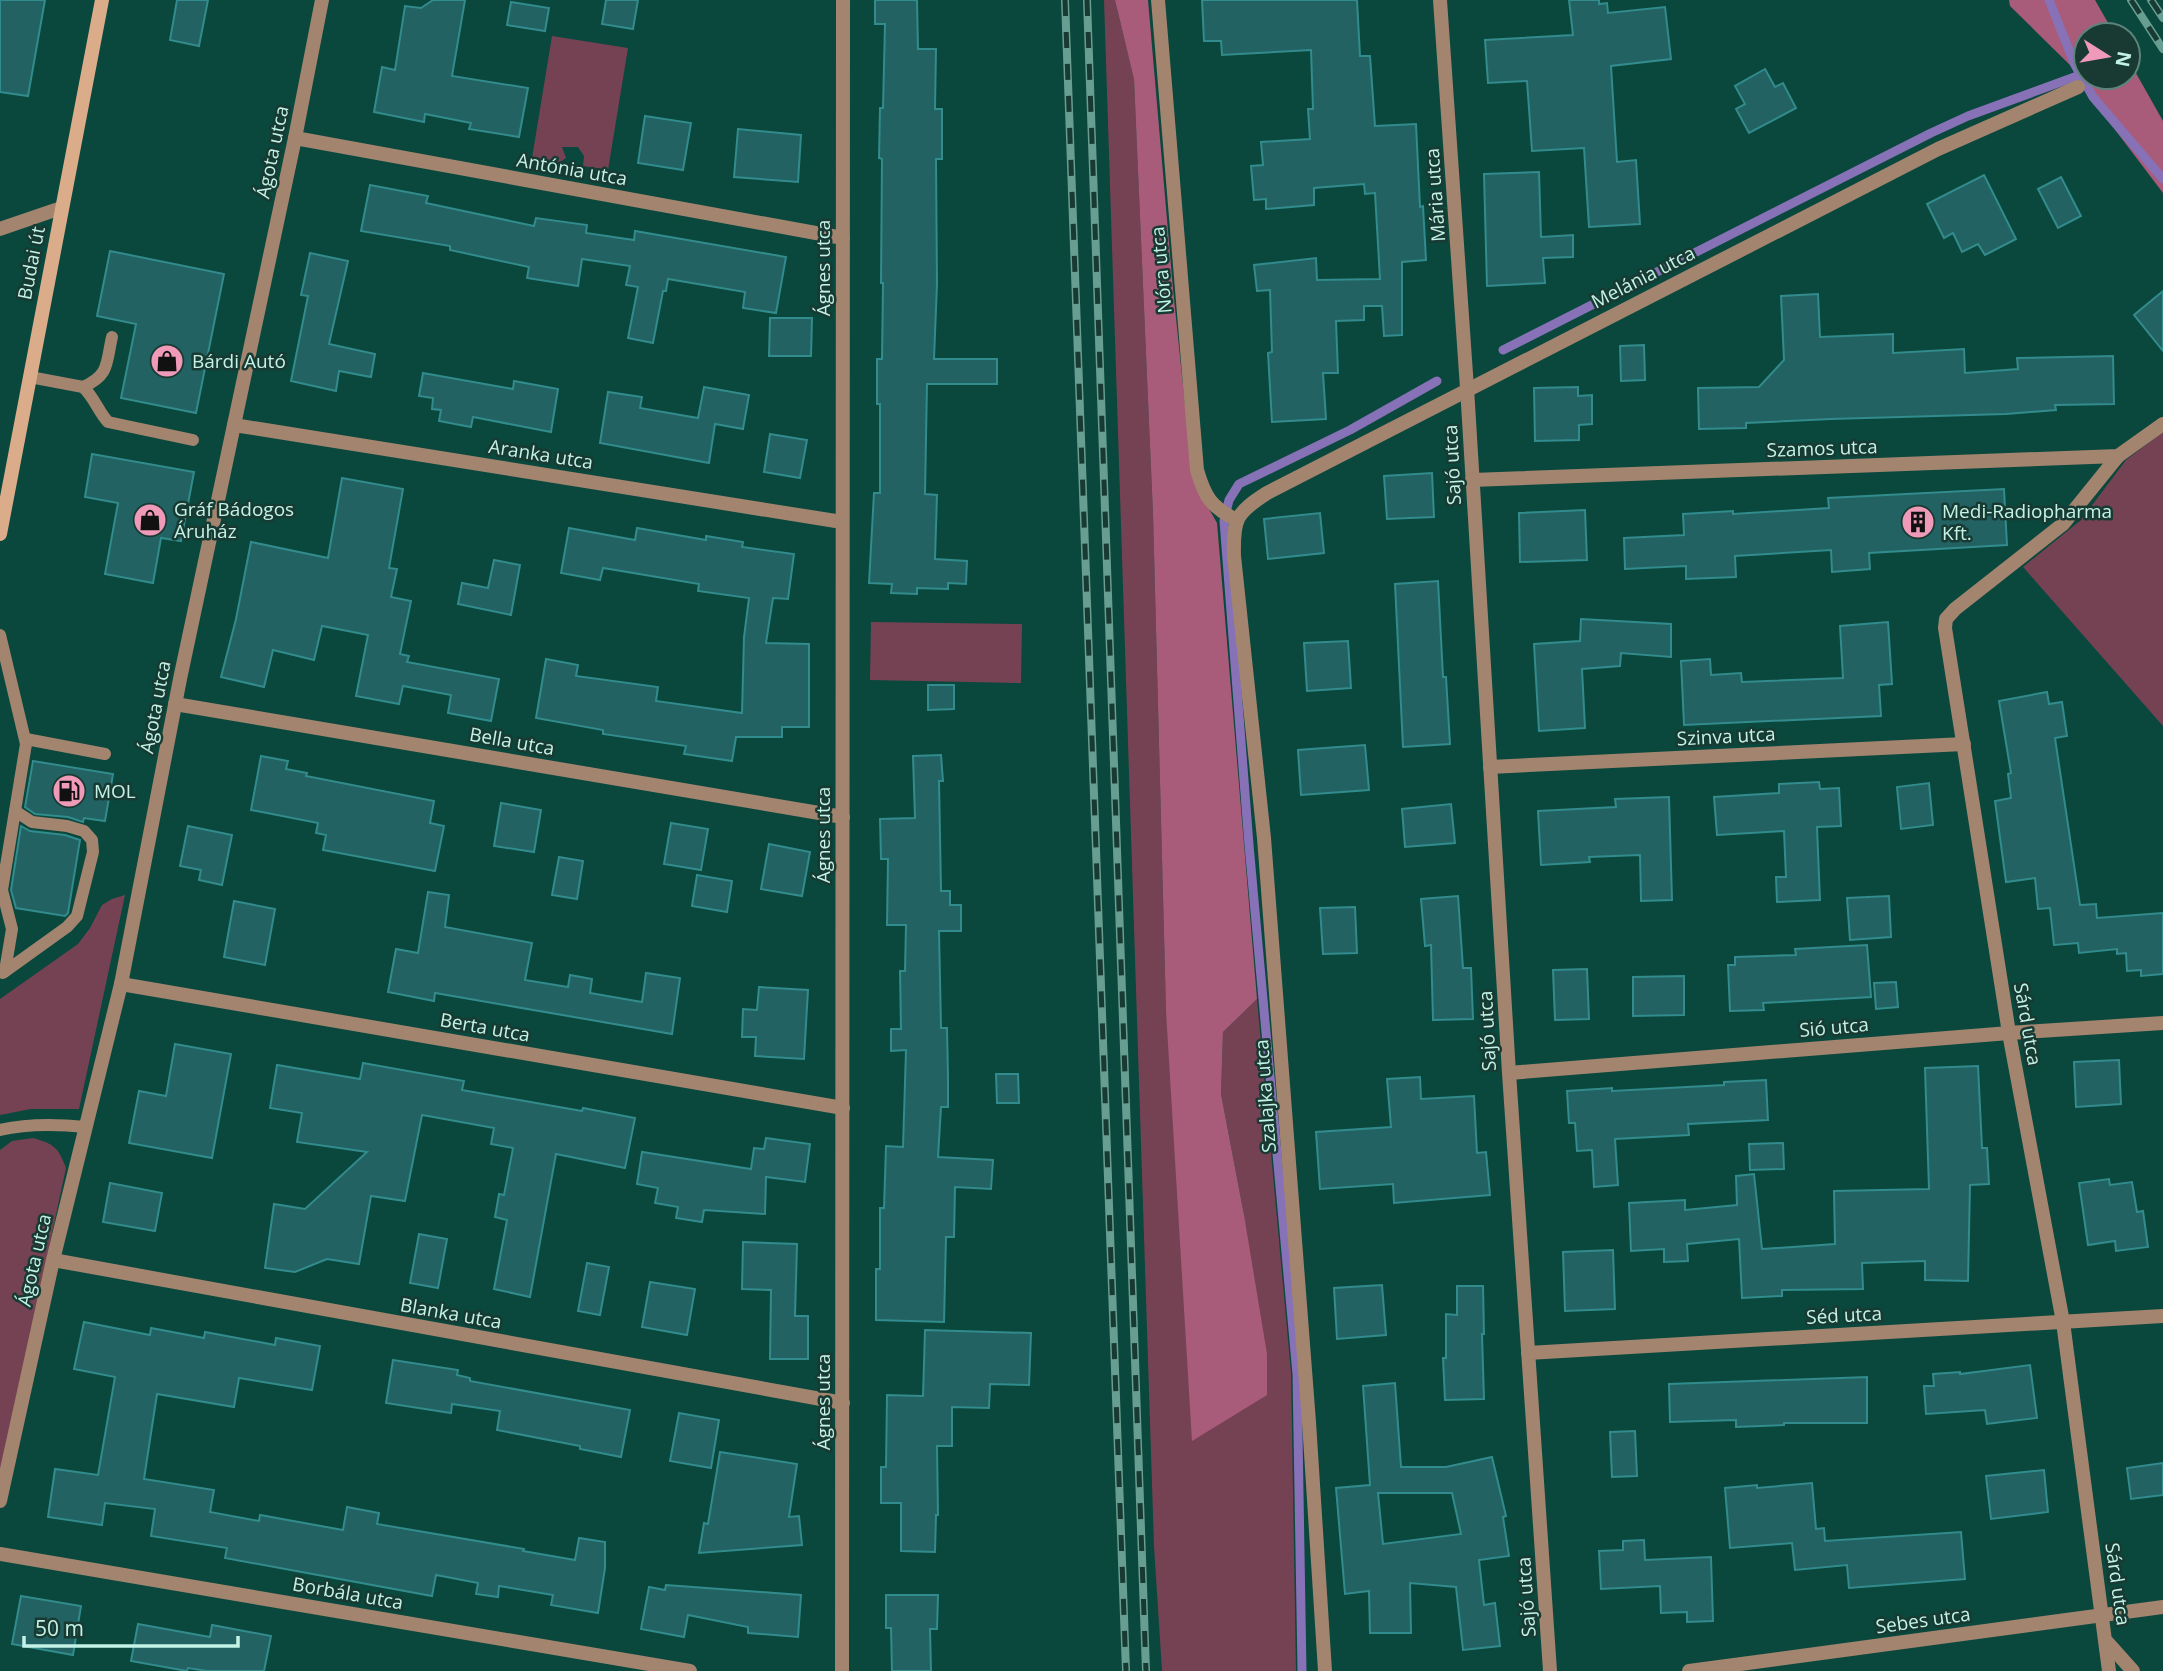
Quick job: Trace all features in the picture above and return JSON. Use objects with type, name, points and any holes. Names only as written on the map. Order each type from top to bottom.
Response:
[{"type":"main road","name":"Budai út","points":[[0,534],[102,0]]},
{"type":"street","name":"Ágota utca","points":[[0,1501],[53,1261],[121,984],[175,704],[322,0]]},
{"type":"street","name":"Ágnes utca","points":[[842,1671],[843,0]]},
{"type":"street","name":"Nóra utca","points":[[1158,0],[1197,470],[1202,490],[1218,510],[1236,520]]},
{"type":"street","name":"Mária utca","points":[[1440,0],[1468,388]]},
{"type":"street","name":"Melánia utca","points":[[1236,520],[1247,505],[1267,493],[1468,388],[1938,149],[2072,90]]},
{"type":"street","name":"Antónia utca","points":[[295,138],[843,238]]},
{"type":"street","points":[[0,229],[61,208]]},
{"type":"street","name":"Sajó utca","points":[[1468,388],[1509,1073],[1550,1671]]},
{"type":"street","points":[[2118,456],[2163,424]]},
{"type":"street","name":"Aranka utca","points":[[234,425],[842,522]]},
{"type":"street","name":"Szamos utca","points":[[1472,480],[2118,456]]},
{"type":"street","name":"Sárd utca","points":[[2109,1671],[2063,1322],[2009,1032],[1945,628],[1946,619],[1984,584],[2063,524],[2118,456]]},
{"type":"street","name":"Szalajka utca","points":[[1236,520],[1233,535],[1234,556],[1266,866],[1308,1409],[1325,1671]]},
{"type":"street","name":"Bella utca","points":[[175,704],[843,817]]},
{"type":"street","name":"Szinva utca","points":[[1490,767],[1964,744]]},
{"type":"street","name":"Berta utca","points":[[121,984],[842,1108]]},
{"type":"street","name":"Sió utca","points":[[1509,1073],[2009,1032],[2163,1023]]},
{"type":"street","name":"Blanka utca","points":[[53,1261],[843,1403]]},
{"type":"street","name":"Séd utca","points":[[1528,1353],[2163,1316]]},
{"type":"street","name":"Borbála utca","points":[[0,1554],[690,1671]]},
{"type":"street","name":"Sebes utca","points":[[1695,1671],[2163,1607]]},
{"type":"street","points":[[2107,1642],[2133,1671]]},
{"type":"lane","points":[[83,387],[98,380],[103,374],[112,337]]},
{"type":"lane","points":[[30,377],[83,387],[108,422],[193,440]]},
{"type":"lane","points":[[0,635],[26,738],[2,890],[12,929],[3,973]]},
{"type":"lane","points":[[26,738],[105,754]]},
{"type":"lane","points":[[3,973],[67,927],[76,916],[93,852],[92,840],[84,831],[32,822],[15,811]]},
{"type":"lane","points":[[0,1130],[22,1125],[86,1127]]},
{"type":"shaded area","points":[[1104,0],[1115,0],[1134,78],[1153,514],[1166,1011],[1244,1215],[1221,1094],[1223,1032],[1257,999],[1291,1373],[1296,1671],[1162,1671],[1154,1546]]},
{"type":"shaded area","points":[[1115,0],[1148,0],[1191,463],[1200,493],[1217,523],[1257,999],[1223,1032],[1221,1094],[1267,1354],[1267,1395],[1192,1441],[1166,1011],[1153,514],[1134,79]]},
{"type":"shaded area","points":[[2009,0],[2095,0],[2107,21],[2072,21],[2072,67],[2010,6]]},
{"type":"shaded area","points":[[552,36],[628,48],[608,170],[583,166],[584,156],[578,147],[562,147],[566,158],[560,162],[532,158]]},
{"type":"shaded area","points":[[2142,84],[2163,121],[2163,193],[2087,91],[2142,91]]},
{"type":"shaded area","points":[[2163,432],[2163,726],[2023,567],[2081,520],[2126,460]]},
{"type":"shaded area","points":[[871,622],[1022,624],[1021,683],[870,680]]},
{"type":"shaded area","points":[[125,895],[79,1109],[31,1109],[0,1115],[0,999],[78,944],[102,905]]},
{"type":"shaded area","points":[[33,1138],[54,1147],[66,1168],[0,1474],[0,1150],[12,1141]]},
{"type":"building","points":[[0,0],[45,0],[28,96],[0,92]]},
{"type":"building","points":[[177,0],[208,0],[199,46],[170,40]]},
{"type":"building","points":[[433,0],[465,0],[452,76],[528,88],[519,137],[469,129],[471,123],[425,114],[424,122],[374,112],[382,67],[395,70],[405,6],[421,8]]},
{"type":"building","points":[[606,0],[638,0],[633,29],[602,24]]},
{"type":"building","points":[[875,0],[917,0],[918,49],[936,49],[935,109],[942,109],[942,159],[936,159],[937,284],[934,359],[997,359],[997,384],[927,384],[925,494],[937,495],[935,559],[967,561],[966,584],[948,583],[948,589],[917,588],[917,594],[891,593],[892,584],[869,583],[874,493],[880,493],[877,359],[882,359],[883,283],[882,159],[879,158],[885,24],[875,24]]},
{"type":"building","points":[[1202,0],[1357,0],[1360,56],[1370,56],[1375,126],[1416,124],[1426,260],[1402,262],[1402,335],[1384,336],[1382,306],[1364,306],[1364,320],[1336,321],[1338,373],[1323,373],[1326,419],[1272,422],[1268,353],[1272,352],[1270,290],[1257,291],[1254,265],[1316,258],[1317,280],[1380,279],[1375,193],[1365,194],[1364,184],[1314,188],[1314,205],[1266,209],[1266,199],[1254,200],[1251,166],[1263,165],[1261,142],[1310,139],[1308,109],[1313,109],[1311,50],[1222,55],[1221,41],[1204,41]]},
{"type":"building","points":[[1569,0],[1599,0],[1599,4],[1607,3],[1608,13],[1665,7],[1671,59],[1611,66],[1617,162],[1636,160],[1640,224],[1589,227],[1584,148],[1532,151],[1527,81],[1488,83],[1485,40],[1573,35]]},
{"type":"building","points":[[511,2],[549,8],[545,31],[507,25]]},
{"type":"building","points":[[1765,69],[1775,87],[1783,83],[1796,108],[1749,133],[1736,109],[1745,104],[1735,86]]},
{"type":"building","points":[[645,116],[691,123],[683,170],[638,163]]},
{"type":"building","points":[[738,129],[801,135],[798,182],[734,177]]},
{"type":"building","points":[[1539,172],[1541,237],[1573,235],[1573,257],[1543,258],[1545,283],[1487,286],[1484,174]]},
{"type":"building","points":[[1984,175],[2016,239],[1985,255],[1978,244],[1962,252],[1953,233],[1944,238],[1927,204]]},
{"type":"building","points":[[2061,177],[2081,216],[2058,228],[2038,189]]},
{"type":"building","points":[[370,185],[428,196],[426,203],[534,226],[536,218],[587,225],[586,233],[634,240],[635,231],[786,257],[776,313],[743,308],[745,292],[668,279],[666,291],[663,291],[653,343],[628,338],[638,287],[626,285],[630,266],[582,259],[578,286],[527,278],[529,267],[450,250],[450,246],[361,231]]},
{"type":"building","name":"Bárdi Autó","points":[[110,251],[224,274],[196,413],[121,398],[136,324],[97,316]]},
{"type":"building","points":[[310,253],[348,261],[329,344],[375,354],[371,377],[339,371],[336,391],[291,381],[308,296],[301,295]]},
{"type":"building","points":[[2163,291],[2163,351],[2134,315]]},
{"type":"building","points":[[1818,294],[1820,337],[1893,334],[1893,353],[1964,349],[1965,373],[2018,369],[2017,358],[2113,356],[2114,404],[2055,405],[2056,410],[2006,414],[1746,423],[1746,428],[1699,429],[1698,388],[1759,387],[1784,360],[1781,296]]},
{"type":"building","points":[[770,318],[812,318],[811,356],[769,356]]},
{"type":"building","points":[[1644,345],[1645,380],[1621,381],[1620,346]]},
{"type":"building","points":[[423,373],[513,389],[514,381],[558,389],[551,432],[473,417],[471,427],[439,421],[441,410],[432,409],[433,398],[419,396]]},
{"type":"building","points":[[704,387],[749,395],[743,429],[715,424],[709,463],[600,443],[608,392],[642,397],[640,408],[698,418]]},
{"type":"building","points":[[1578,387],[1578,396],[1592,395],[1592,424],[1579,425],[1579,440],[1535,441],[1534,388]]},
{"type":"building","points":[[770,434],[807,440],[800,478],[764,472]]},
{"type":"building","name":"Gráf Bádogos Áruház","points":[[92,454],[194,472],[181,541],[161,538],[153,583],[105,574],[118,503],[85,497]]},
{"type":"building","points":[[1432,473],[1434,517],[1387,519],[1384,476]]},
{"type":"building","points":[[342,478],[403,489],[389,568],[397,569],[391,597],[411,601],[400,654],[409,656],[407,662],[499,679],[491,721],[448,713],[451,695],[403,686],[399,704],[356,696],[368,635],[322,626],[314,660],[273,650],[264,687],[221,677],[251,542],[328,558]]},
{"type":"building","points":[[2004,489],[2007,545],[1869,553],[1870,569],[1832,572],[1831,550],[1735,556],[1736,577],[1686,579],[1686,566],[1625,569],[1624,538],[1684,535],[1683,514],[1829,508],[1828,498]]},
{"type":"building","points":[[1585,510],[1587,560],[1520,562],[1519,513]]},
{"type":"building","points":[[1320,513],[1324,553],[1268,559],[1264,519]]},
{"type":"building","points":[[569,528],[635,540],[637,528],[706,540],[706,536],[743,542],[742,547],[794,554],[788,599],[773,598],[766,643],[809,644],[809,727],[782,727],[782,737],[736,737],[732,761],[684,754],[686,746],[603,734],[603,730],[536,718],[546,659],[578,665],[576,676],[658,687],[656,701],[742,713],[744,637],[749,598],[698,591],[699,584],[603,568],[600,580],[561,573]]},
{"type":"building","points":[[494,560],[520,565],[511,615],[458,604],[462,583],[488,588]]},
{"type":"building","points":[[1438,581],[1450,744],[1403,747],[1395,584]]},
{"type":"building","points":[[1581,619],[1671,624],[1671,657],[1621,653],[1620,666],[1582,669],[1585,728],[1539,731],[1534,644],[1580,641]]},
{"type":"building","points":[[1888,622],[1892,684],[1879,685],[1881,716],[1684,725],[1681,661],[1710,659],[1711,675],[1741,673],[1742,682],[1843,678],[1840,626]]},
{"type":"building","points":[[1348,641],[1351,688],[1307,691],[1304,643]]},
{"type":"building","points":[[928,685],[954,685],[954,709],[928,710]]},
{"type":"building","points":[[2047,692],[2049,704],[2062,702],[2067,736],[2055,738],[2080,905],[2096,904],[2097,918],[2163,913],[2163,974],[2141,976],[2141,970],[2127,971],[2126,953],[2117,954],[2117,949],[2079,953],[2078,943],[2054,945],[2050,908],[2038,909],[2035,878],[2006,882],[1995,801],[2011,798],[2008,774],[2011,773],[1999,701]]},
{"type":"building","points":[[1365,745],[1369,790],[1301,795],[1298,750]]},
{"type":"building","points":[[941,755],[941,891],[950,891],[950,905],[961,905],[961,931],[939,931],[941,1028],[947,1028],[948,1107],[941,1107],[938,1157],[993,1160],[991,1189],[955,1187],[954,1237],[946,1237],[944,1322],[876,1320],[876,1269],[880,1269],[880,1208],[884,1208],[886,1146],[903,1147],[906,1050],[891,1051],[891,1029],[901,1029],[900,971],[905,971],[906,925],[887,925],[888,859],[881,859],[880,819],[915,818],[913,756]]},
{"type":"building","points":[[261,756],[288,761],[286,769],[307,773],[306,776],[434,801],[430,823],[444,826],[435,871],[323,850],[326,835],[316,833],[318,823],[251,810]]},
{"type":"building","name":"MOL","points":[[33,761],[113,774],[105,821],[84,818],[83,822],[68,817],[35,814],[25,807]]},
{"type":"building","points":[[1819,782],[1820,789],[1839,788],[1841,826],[1817,827],[1820,900],[1777,902],[1776,877],[1786,877],[1784,831],[1717,835],[1714,797],[1779,793],[1779,784]]},
{"type":"building","points":[[1929,783],[1933,825],[1901,829],[1897,787]]},
{"type":"building","points":[[1669,797],[1672,900],[1641,901],[1640,855],[1589,857],[1590,862],[1541,865],[1538,811],[1616,807],[1615,799]]},
{"type":"building","points":[[501,803],[541,810],[534,852],[494,846]]},
{"type":"building","points":[[1451,804],[1455,843],[1405,847],[1402,809]]},
{"type":"building","points":[[671,823],[708,829],[701,870],[664,864]]},
{"type":"building","points":[[21,826],[30,831],[65,835],[80,840],[68,913],[65,916],[16,908],[11,890]]},
{"type":"building","points":[[188,826],[232,835],[222,885],[199,880],[201,870],[180,866]]},
{"type":"building","points":[[769,844],[810,852],[802,896],[761,889]]},
{"type":"building","points":[[559,857],[583,861],[577,899],[552,895]]},
{"type":"building","points":[[697,875],[732,881],[727,912],[692,906]]},
{"type":"building","points":[[428,892],[449,895],[445,927],[532,943],[525,980],[568,987],[570,975],[592,979],[590,993],[642,1002],[646,973],[680,978],[672,1034],[435,993],[434,1001],[388,992],[396,949],[418,953]]},
{"type":"building","points":[[1458,896],[1463,968],[1471,968],[1473,1019],[1433,1020],[1431,945],[1425,946],[1421,899]]},
{"type":"building","points":[[1889,896],[1891,937],[1850,940],[1847,898]]},
{"type":"building","points":[[234,901],[275,909],[265,965],[224,957]]},
{"type":"building","points":[[1355,907],[1357,953],[1323,954],[1320,908]]},
{"type":"building","points":[[1867,945],[1871,997],[1763,1003],[1764,1010],[1730,1011],[1728,965],[1735,965],[1735,957],[1796,955],[1795,949]]},
{"type":"building","points":[[1587,969],[1589,1019],[1555,1020],[1553,970]]},
{"type":"building","points":[[1684,976],[1684,1015],[1633,1016],[1633,977]]},
{"type":"building","points":[[1896,982],[1898,1007],[1876,1009],[1874,983]]},
{"type":"building","points":[[759,987],[808,990],[804,1059],[755,1056],[756,1037],[742,1037],[743,1009],[757,1010]]},
{"type":"building","points":[[175,1044],[231,1054],[212,1158],[129,1143],[139,1091],[166,1096]]},
{"type":"building","points":[[2119,1060],[2121,1104],[2076,1107],[2074,1062]]},
{"type":"building","points":[[363,1063],[464,1081],[462,1090],[635,1118],[625,1168],[556,1154],[530,1297],[494,1289],[507,1220],[495,1217],[499,1194],[504,1195],[513,1148],[491,1144],[494,1128],[422,1115],[405,1201],[371,1196],[359,1264],[327,1259],[295,1272],[265,1268],[274,1204],[305,1209],[367,1152],[297,1142],[302,1113],[270,1108],[277,1065],[360,1079]]},
{"type":"building","points":[[1978,1066],[1982,1148],[1987,1148],[1989,1184],[1970,1185],[1968,1281],[1925,1280],[1925,1261],[1862,1263],[1863,1289],[1782,1290],[1782,1296],[1742,1298],[1739,1239],[1687,1244],[1688,1261],[1664,1262],[1664,1249],[1631,1251],[1629,1203],[1685,1200],[1685,1210],[1737,1205],[1736,1176],[1754,1174],[1762,1249],[1835,1244],[1834,1191],[1929,1189],[1925,1068]]},
{"type":"building","points":[[996,1074],[1018,1074],[1019,1103],[997,1103]]},
{"type":"building","points":[[1420,1077],[1421,1099],[1474,1096],[1477,1153],[1486,1152],[1490,1195],[1394,1203],[1393,1184],[1320,1189],[1316,1132],[1391,1127],[1387,1079]]},
{"type":"building","points":[[1766,1080],[1768,1120],[1688,1124],[1689,1135],[1615,1139],[1618,1185],[1594,1187],[1592,1150],[1577,1151],[1575,1123],[1569,1123],[1567,1091],[1724,1085],[1724,1082]]},
{"type":"building","points":[[766,1138],[810,1144],[805,1182],[766,1177],[765,1214],[704,1210],[702,1222],[676,1218],[678,1207],[655,1203],[658,1188],[637,1184],[642,1152],[751,1169],[754,1148],[764,1149]]},
{"type":"building","points":[[1783,1143],[1784,1169],[1750,1170],[1749,1144]]},
{"type":"building","points":[[2109,1179],[2110,1185],[2132,1182],[2137,1212],[2143,1211],[2148,1247],[2116,1251],[2115,1241],[2088,1245],[2079,1183]]},
{"type":"building","points":[[110,1183],[162,1193],[155,1231],[103,1222]]},
{"type":"building","points":[[419,1234],[447,1239],[438,1288],[410,1283]]},
{"type":"building","points":[[743,1242],[797,1244],[795,1316],[808,1316],[808,1359],[770,1359],[771,1290],[742,1289]]},
{"type":"building","points":[[1613,1250],[1615,1309],[1565,1311],[1563,1252]]},
{"type":"building","points":[[587,1263],[609,1267],[600,1315],[578,1311]]},
{"type":"building","points":[[650,1282],[695,1289],[687,1335],[642,1327]]},
{"type":"building","points":[[1382,1285],[1386,1335],[1337,1339],[1334,1288]]},
{"type":"building","points":[[1457,1286],[1483,1286],[1484,1399],[1445,1400],[1443,1358],[1446,1358],[1446,1314],[1457,1315]]},
{"type":"building","points":[[84,1322],[150,1335],[151,1328],[204,1338],[205,1332],[275,1345],[276,1338],[320,1346],[312,1390],[239,1378],[234,1407],[157,1394],[144,1479],[214,1490],[210,1512],[259,1521],[260,1515],[343,1530],[347,1507],[379,1513],[377,1524],[575,1560],[579,1538],[605,1542],[605,1568],[598,1613],[551,1605],[553,1595],[499,1586],[498,1597],[476,1594],[478,1583],[436,1575],[432,1596],[225,1558],[227,1548],[151,1536],[155,1509],[105,1503],[102,1525],[48,1517],[55,1469],[98,1475],[115,1377],[74,1369]]},
{"type":"building","points":[[925,1330],[1031,1333],[1029,1385],[990,1384],[989,1408],[952,1407],[952,1446],[937,1446],[938,1515],[935,1552],[901,1551],[901,1503],[881,1503],[881,1467],[886,1467],[887,1395],[923,1396]]},
{"type":"building","points":[[393,1360],[458,1370],[457,1375],[470,1378],[470,1381],[630,1410],[621,1457],[497,1430],[500,1411],[452,1404],[451,1413],[386,1403]]},
{"type":"building","points":[[2030,1365],[2037,1418],[1987,1424],[1985,1410],[1926,1414],[1924,1386],[1934,1386],[1933,1374],[1960,1374]]},
{"type":"building","points":[[1867,1377],[1867,1423],[1784,1423],[1736,1427],[1736,1420],[1670,1422],[1669,1384]]},
{"type":"building","points":[[1395,1383],[1401,1467],[1446,1467],[1492,1457],[1506,1516],[1503,1517],[1509,1556],[1479,1560],[1484,1605],[1495,1603],[1500,1646],[1463,1650],[1456,1587],[1410,1583],[1411,1633],[1370,1633],[1369,1591],[1345,1594],[1336,1488],[1370,1485],[1363,1386]],"holes":[[[1378,1493],[1452,1493],[1461,1534],[1383,1544]]]},
{"type":"building","points":[[679,1413],[719,1420],[711,1468],[670,1461]]},
{"type":"building","points":[[1635,1431],[1637,1476],[1612,1477],[1610,1432]]},
{"type":"building","points":[[720,1452],[797,1464],[789,1517],[799,1516],[802,1545],[699,1553],[704,1523],[708,1524]]},
{"type":"building","points":[[2163,1463],[2163,1495],[2131,1499],[2127,1468]]},
{"type":"building","points":[[2044,1470],[2048,1512],[1991,1519],[1986,1476]]},
{"type":"building","points":[[1812,1483],[1816,1529],[1824,1528],[1825,1541],[1961,1532],[1965,1579],[1849,1588],[1847,1565],[1795,1570],[1792,1543],[1730,1548],[1725,1488]]},
{"type":"building","points":[[1644,1540],[1645,1560],[1711,1557],[1713,1621],[1687,1622],[1687,1612],[1661,1613],[1660,1586],[1601,1589],[1599,1551],[1623,1550],[1623,1541]]},
{"type":"building","points":[[666,1585],[801,1595],[798,1637],[748,1633],[748,1627],[688,1615],[684,1637],[641,1629],[649,1587],[665,1590]]},
{"type":"building","points":[[886,1595],[938,1595],[937,1629],[930,1629],[931,1671],[892,1671],[891,1628],[886,1628]]},
{"type":"building","points":[[21,1596],[81,1606],[73,1655],[12,1644]]},
{"type":"building","points":[[138,1624],[210,1637],[212,1625],[271,1636],[264,1671],[207,1671],[188,1668],[187,1671],[131,1661]]},
{"type":"waterway","points":[[2049,0],[2075,65],[2093,97],[2163,179]]},
{"type":"waterway","points":[[1503,350],[1931,133],[1968,116],[2072,78]]},
{"type":"waterway","points":[[1302,1671],[1297,1374],[1249,845],[1224,521],[1229,500],[1239,484],[1350,430],[1437,381]]},
{"type":"railway","points":[[1065,0],[1126,1671]]},
{"type":"railway","points":[[1087,0],[1146,1671]]},
{"type":"railway","points":[[2131,0],[2163,49]]},
{"type":"railway","points":[[2151,0],[2163,18]]},
{"type":"place","name":"Bárdi Autó","points":[[167,361]]},
{"type":"place","name":"Gráf Bádogos Áruház","points":[[150,520]]},
{"type":"place","name":"Medi-Radiopharma Kft.","points":[[1918,522]]},
{"type":"place","name":"MOL","points":[[69,791]]}]
